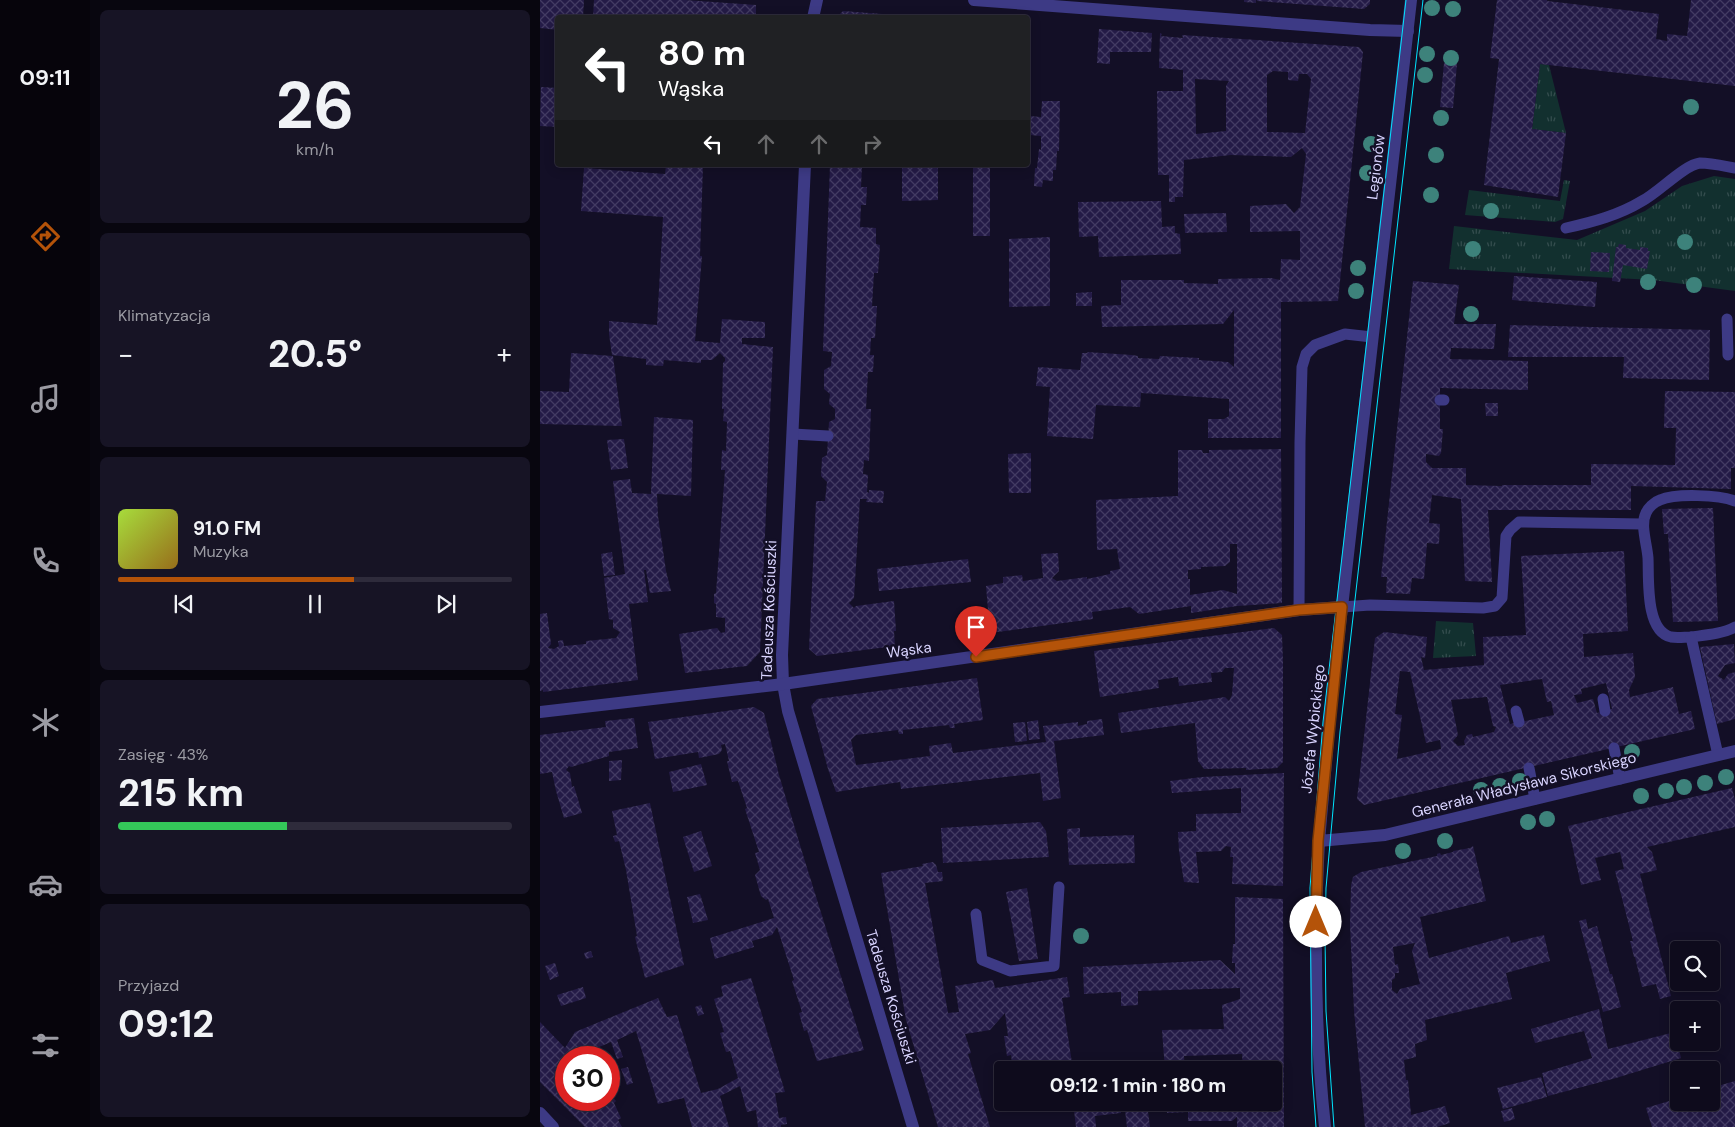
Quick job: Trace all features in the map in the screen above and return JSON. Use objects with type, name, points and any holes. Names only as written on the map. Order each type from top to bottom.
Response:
[{"type":"street","points":[[814,15],[817,0]]},
{"type":"street","points":[[974,0],[1370,30],[1408,31]]},
{"type":"street","name":"Legionów","points":[[1372,337],[1411,0]]},
{"type":"street","name":"Tadeusza Kościuszki","points":[[805,167],[782,655],[783,684],[788,711],[912,1127]]},
{"type":"street","name":"Józefa Wybickiego","points":[[1325,1127],[1320,1077],[1316,967],[1318,841],[1372,337]]},
{"type":"street","name":"Wąska","points":[[540,712],[783,684],[1299,610],[1342,607]]},
{"type":"street","name":"Generała Władysława Sikorskiego","points":[[1318,841],[1385,835],[1735,751]]},
{"type":"street","points":[[540,1113],[553,1127]]},
{"type":"lane","points":[[1566,228],[1592,223],[1623,211],[1644,200],[1685,170],[1699,163],[1735,168]]},
{"type":"lane","points":[[1727,319],[1728,355]]},
{"type":"lane","points":[[1299,610],[1299,472],[1302,367],[1306,354],[1314,345],[1345,334],[1372,337]]},
{"type":"lane","points":[[793,434],[828,436]]},
{"type":"lane","points":[[1735,502],[1726,498],[1678,496],[1660,499],[1646,512],[1642,524],[1647,545],[1651,612],[1655,623],[1662,632],[1670,637],[1707,636],[1735,626]]},
{"type":"lane","points":[[1342,607],[1370,605],[1483,608],[1494,606],[1502,598],[1506,536],[1519,522],[1642,524]]},
{"type":"lane","points":[[1691,636],[1718,755]]},
{"type":"lane","points":[[1603,699],[1606,711]]},
{"type":"lane","points":[[1614,748],[1620,779]]},
{"type":"lane","points":[[1529,768],[1535,799]]},
{"type":"lane","points":[[976,914],[982,960],[1010,971],[1054,966],[1059,887]]},
{"type":"green space","points":[[1540,64],[1549,65],[1566,133],[1532,129]]},
{"type":"green space","points":[[1714,176],[1735,179],[1735,291],[1653,280],[1449,269],[1454,226],[1577,240],[1645,211],[1682,186]]},
{"type":"green space","points":[[1564,180],[1570,181],[1563,219],[1555,222],[1465,215],[1469,190],[1560,201]]},
{"type":"green space","points":[[1436,621],[1473,623],[1476,656],[1433,658]]},
{"type":"building","points":[[540,0],[584,0],[583,15],[555,15],[555,30],[540,28]]},
{"type":"building","points":[[594,0],[685,0],[756,5],[756,15],[593,15]]},
{"type":"building","points":[[1244,0],[1256,0],[1256,3],[1244,2]]},
{"type":"building","points":[[1257,0],[1370,0],[1370,4],[1364,9]]},
{"type":"building","points":[[1497,0],[1547,0],[1659,14],[1656,39],[1667,41],[1667,34],[1687,36],[1691,0],[1735,0],[1735,86],[1540,64],[1532,129],[1566,133],[1558,197],[1484,185],[1499,59],[1490,58]]},
{"type":"building","points":[[843,11],[896,15],[839,15]]},
{"type":"building","points":[[1099,29],[1152,33],[1151,52],[1110,52],[1110,64],[1097,63]]},
{"type":"building","points":[[1160,33],[1162,34],[1161,36],[1183,38],[1182,35],[1359,47],[1363,52],[1338,301],[1281,302],[1281,438],[1208,438],[1208,419],[1224,419],[1229,416],[1229,399],[1141,393],[1140,407],[1096,405],[1093,439],[1047,436],[1050,387],[1036,386],[1038,367],[1080,370],[1082,353],[1087,352],[1132,355],[1138,356],[1138,358],[1159,359],[1160,356],[1199,358],[1199,360],[1228,362],[1234,367],[1234,310],[1223,324],[1102,327],[1101,306],[1121,305],[1121,280],[1184,280],[1184,283],[1218,284],[1218,279],[1271,278],[1280,280],[1281,259],[1300,260],[1300,231],[1250,232],[1250,206],[1286,204],[1294,213],[1300,207],[1306,154],[1302,148],[1291,157],[1231,155],[1184,160],[1183,197],[1175,197],[1175,202],[1169,202],[1169,175],[1158,175],[1157,91],[1183,91],[1183,70],[1159,68]],"holes":[[[1273,71],[1288,72],[1288,80],[1298,81],[1299,74],[1307,74],[1311,79],[1305,133],[1267,132],[1267,75]],[[1195,79],[1229,81],[1226,86],[1226,131],[1196,134]]]},
{"type":"building","points":[[1444,63],[1457,64],[1453,108],[1440,107]]},
{"type":"building","points":[[541,87],[555,88],[555,127],[540,126]]},
{"type":"building","points":[[1042,101],[1060,101],[1059,151],[1057,151],[1056,170],[1053,170],[1053,181],[1043,180],[1042,187],[1034,186],[1035,168],[1037,168],[1039,149],[1041,150],[1041,136],[1030,135],[1030,116],[1041,117]]},
{"type":"building","points":[[666,167],[703,167],[700,256],[702,256],[695,341],[720,343],[722,319],[765,322],[765,338],[742,338],[742,344],[773,347],[760,652],[747,666],[685,673],[679,634],[717,628],[721,633],[725,632],[725,618],[716,617],[714,594],[716,593],[725,470],[721,470],[722,450],[726,451],[727,422],[723,421],[724,409],[722,409],[723,363],[725,358],[720,353],[712,360],[701,360],[701,363],[664,360],[663,366],[646,365],[646,359],[612,355],[609,321],[657,325],[663,217],[581,211],[584,168],[665,174]]},
{"type":"building","points":[[830,167],[862,167],[861,187],[867,187],[866,205],[861,205],[860,227],[876,228],[876,244],[880,245],[878,273],[874,273],[872,306],[877,306],[875,338],[871,338],[870,355],[874,355],[873,372],[868,372],[866,409],[871,409],[869,461],[864,460],[863,474],[868,475],[867,492],[869,493],[869,490],[884,491],[883,503],[866,502],[867,499],[860,499],[854,598],[849,603],[854,608],[856,606],[894,601],[895,646],[817,656],[809,649],[816,501],[825,501],[827,482],[821,476],[822,458],[827,455],[829,422],[835,419],[835,409],[829,404],[830,394],[824,389],[824,370],[831,366],[832,352],[823,351]]},
{"type":"building","points":[[902,167],[938,167],[938,200],[902,201]]},
{"type":"building","points":[[973,167],[990,167],[990,236],[973,236]]},
{"type":"building","points":[[1161,201],[1162,227],[1175,226],[1175,233],[1180,234],[1181,254],[1099,257],[1098,236],[1079,237],[1078,202]]},
{"type":"building","points":[[1226,213],[1227,232],[1185,233],[1184,214]]},
{"type":"building","points":[[1050,237],[1050,306],[1009,307],[1009,239]]},
{"type":"building","points":[[1619,244],[1626,245],[1626,248],[1640,250],[1640,247],[1648,248],[1648,251],[1650,251],[1647,269],[1623,265],[1620,282],[1612,281],[1616,247]]},
{"type":"building","points":[[1591,252],[1610,253],[1609,272],[1590,271]]},
{"type":"building","points":[[1514,276],[1597,282],[1595,307],[1512,300]]},
{"type":"building","points":[[1413,281],[1459,285],[1454,324],[1496,324],[1494,349],[1451,348],[1450,359],[1528,361],[1528,390],[1440,388],[1440,429],[1443,429],[1441,453],[1439,456],[1426,454],[1426,462],[1432,468],[1466,468],[1466,485],[1591,485],[1591,464],[1675,465],[1676,428],[1664,428],[1665,391],[1735,392],[1735,468],[1731,468],[1731,489],[1631,486],[1631,510],[1488,510],[1492,582],[1465,581],[1461,499],[1432,495],[1429,523],[1440,524],[1439,544],[1427,543],[1424,579],[1412,578],[1410,594],[1386,593],[1387,577],[1381,577]]},
{"type":"building","points":[[1092,292],[1092,306],[1076,306],[1076,293]]},
{"type":"building","points":[[1510,325],[1710,330],[1709,380],[1623,378],[1624,357],[1508,357]]},
{"type":"building","points":[[571,353],[613,356],[622,426],[540,424],[540,391],[569,392]]},
{"type":"building","points":[[1485,403],[1498,403],[1498,416],[1486,416]]},
{"type":"building","points":[[654,417],[693,420],[691,496],[657,494],[658,516],[666,571],[671,591],[650,593],[646,570],[644,570],[648,602],[629,604],[638,680],[540,691],[540,614],[547,613],[551,644],[548,648],[554,649],[559,646],[558,641],[563,640],[564,646],[586,644],[586,641],[616,638],[620,632],[613,628],[613,620],[609,619],[604,578],[625,574],[613,481],[630,479],[632,493],[651,494]]},
{"type":"building","points":[[624,439],[628,468],[611,470],[607,440]]},
{"type":"building","points":[[1281,449],[1282,603],[1237,606],[1191,613],[1191,606],[1139,614],[1130,607],[1092,612],[1093,619],[990,633],[986,586],[1003,583],[1003,577],[1022,575],[1023,581],[1043,578],[1041,554],[1058,553],[1059,571],[1052,578],[1057,581],[1087,577],[1087,579],[1110,574],[1110,571],[1120,569],[1117,549],[1097,550],[1096,500],[1178,496],[1178,450],[1202,450],[1203,453],[1209,453],[1209,450]],"holes":[[[1230,544],[1237,544],[1237,594],[1223,590],[1190,595],[1188,570],[1201,569],[1201,567],[1225,566],[1230,562]]]},
{"type":"building","points":[[1031,453],[1031,493],[1009,493],[1008,454]]},
{"type":"building","points":[[1713,508],[1718,621],[1673,622],[1668,534],[1664,534],[1662,509]]},
{"type":"building","points":[[1624,551],[1628,631],[1583,634],[1584,657],[1633,653],[1635,677],[1629,690],[1630,697],[1673,687],[1679,714],[1691,711],[1695,729],[1364,805],[1357,799],[1375,638],[1384,632],[1427,637],[1425,658],[1421,657],[1424,670],[1484,665],[1483,637],[1526,635],[1521,556]],"holes":[[[1400,671],[1410,672],[1426,743],[1440,740],[1441,749],[1397,759],[1402,715],[1395,714]],[[1542,679],[1547,702],[1551,701],[1554,715],[1510,724],[1500,685]],[[1606,683],[1612,709],[1597,713],[1593,699],[1577,703],[1574,695],[1582,694],[1581,689]],[[1487,697],[1493,726],[1496,727],[1494,732],[1473,737],[1472,734],[1467,735],[1464,741],[1465,745],[1458,746],[1453,741],[1458,735],[1451,700]]]},
{"type":"building","points":[[612,552],[615,575],[604,576],[601,554]]},
{"type":"building","points":[[968,559],[971,582],[879,591],[877,569]]},
{"type":"building","points":[[1274,628],[1282,635],[1283,661],[1283,762],[1277,768],[1246,770],[1246,768],[1204,769],[1198,761],[1195,723],[1121,733],[1118,713],[1225,697],[1229,701],[1232,695],[1234,668],[1225,668],[1222,672],[1211,673],[1212,682],[1179,686],[1178,677],[1158,680],[1159,688],[1100,697],[1094,651]]},
{"type":"building","points":[[1734,644],[1735,663],[1725,665],[1718,676],[1724,680],[1728,674],[1735,672],[1735,719],[1717,724],[1700,647]]},
{"type":"building","points":[[977,678],[983,720],[954,724],[955,728],[950,728],[949,725],[903,730],[903,734],[899,734],[898,730],[856,735],[851,740],[856,765],[930,756],[929,746],[951,743],[953,753],[1046,742],[1043,726],[1078,722],[1078,726],[1087,724],[1087,721],[1102,719],[1104,735],[1054,741],[1061,798],[1043,801],[1040,773],[901,789],[900,782],[836,792],[811,706],[817,699]]},
{"type":"building","points":[[754,707],[764,713],[779,775],[864,1050],[817,1061],[807,1030],[804,1031],[799,1013],[802,1012],[792,981],[794,980],[777,927],[772,935],[752,941],[754,947],[715,959],[710,938],[774,918],[768,899],[766,900],[761,896],[755,875],[760,870],[755,853],[759,852],[745,809],[747,808],[738,781],[732,782],[725,744],[721,745],[722,750],[719,754],[699,758],[698,752],[655,759],[648,722]]},
{"type":"building","points":[[634,718],[638,748],[609,752],[609,756],[569,766],[566,770],[570,773],[572,787],[574,786],[582,813],[564,818],[552,772],[540,774],[540,735],[606,727],[605,721]]},
{"type":"building","points":[[1038,720],[1040,739],[1029,740],[1027,722]]},
{"type":"building","points":[[1025,722],[1027,741],[1015,742],[1013,723]]},
{"type":"building","points":[[622,760],[621,780],[609,781],[609,761]]},
{"type":"building","points":[[701,764],[707,785],[673,792],[669,772]]},
{"type":"building","points":[[1284,773],[1283,886],[1232,884],[1233,857],[1230,857],[1231,847],[1226,846],[1221,851],[1196,852],[1199,883],[1184,882],[1178,832],[1196,831],[1196,814],[1241,813],[1241,788],[1172,793],[1170,781],[1202,777]]},
{"type":"building","points":[[1732,788],[1735,800],[1735,827],[1647,847],[1652,852],[1657,870],[1640,874],[1671,996],[1660,999],[1656,984],[1642,987],[1630,941],[1633,941],[1615,871],[1624,869],[1620,852],[1595,858],[1601,880],[1581,885],[1568,826]]},
{"type":"building","points":[[650,803],[684,965],[645,978],[635,937],[637,936],[626,870],[619,841],[615,842],[613,836],[617,835],[612,811]]},
{"type":"building","points":[[1040,822],[1046,831],[1049,857],[943,863],[941,828]]},
{"type":"building","points":[[1080,828],[1080,837],[1134,835],[1135,863],[1069,865],[1067,829]]},
{"type":"building","points":[[701,831],[712,866],[694,872],[683,837]]},
{"type":"building","points":[[1473,846],[1486,901],[1420,917],[1429,958],[1509,936],[1511,943],[1544,935],[1550,961],[1506,973],[1512,999],[1425,1020],[1427,1040],[1415,1044],[1416,1057],[1404,1060],[1411,1115],[1445,1106],[1450,1123],[1437,1127],[1365,1127],[1354,1011],[1350,925],[1353,877],[1361,872],[1437,856],[1440,853],[1441,855]],"holes":[[[1415,943],[1412,951],[1420,984],[1400,989],[1397,994],[1392,990],[1392,980],[1395,978],[1395,973],[1399,973],[1398,964],[1395,965],[1393,947]]]},
{"type":"building","points":[[933,862],[938,872],[942,872],[943,881],[925,883],[948,1013],[959,1012],[955,986],[993,980],[995,988],[1067,977],[1070,997],[1062,998],[1072,1061],[1012,1061],[1011,1055],[1007,1056],[1004,1036],[1008,1036],[1005,1013],[990,1030],[965,1034],[971,1053],[968,1054],[990,1127],[938,1127],[906,1020],[881,873],[923,866],[922,864]]},
{"type":"building","points":[[1027,888],[1038,959],[1019,961],[1006,892]]},
{"type":"building","points":[[700,894],[708,920],[693,923],[687,897]]},
{"type":"building","points":[[1235,897],[1283,899],[1284,1127],[1237,1127],[1237,1117],[1232,1121],[1188,1121],[1188,1112],[1167,1113],[1167,1111],[1282,1111],[1282,1061],[1242,1061],[1242,1054],[1184,1056],[1184,1061],[1164,1061],[1162,1030],[1224,1029],[1222,1005],[1240,999],[1240,988],[1138,991],[1138,1005],[1121,1006],[1121,992],[1084,994],[1083,967],[1220,960],[1235,974],[1235,963],[1232,963],[1233,944],[1235,944]]},
{"type":"building","points":[[1586,919],[1588,929],[1597,926],[1621,1007],[1603,1012],[1579,921]]},
{"type":"building","points":[[591,951],[593,957],[586,959],[584,953]]},
{"type":"building","points":[[555,963],[559,976],[550,980],[545,966]]},
{"type":"building","points":[[751,978],[785,1092],[775,1093],[779,1118],[786,1117],[787,1124],[781,1125],[781,1127],[758,1127],[756,1110],[747,1112],[740,1086],[720,1096],[729,1127],[692,1127],[684,1098],[658,1104],[636,1031],[617,1040],[619,1046],[612,1046],[611,1042],[602,1046],[566,1046],[575,1032],[658,998],[667,1017],[677,1015],[701,1093],[718,1089],[738,1078],[730,1051],[726,1052],[720,1033],[724,1032],[714,999],[723,996],[721,986]]},
{"type":"building","points":[[583,987],[586,998],[561,1006],[557,995]]},
{"type":"building","points":[[701,1005],[704,1014],[698,1016],[695,1007]]},
{"type":"building","points":[[1599,1009],[1608,1049],[1670,1033],[1670,1051],[1679,1051],[1681,1058],[1548,1096],[1542,1073],[1592,1058],[1584,1031],[1535,1043],[1531,1029]]},
{"type":"building","points":[[540,1022],[563,1046],[555,1046],[555,1097],[540,1082]]},
{"type":"building","points":[[628,1067],[633,1083],[627,1085],[621,1069]]},
{"type":"building","points":[[1541,1077],[1547,1097],[1503,1109],[1497,1088]]},
{"type":"building","points":[[1735,1081],[1735,1127],[1652,1127],[1646,1108],[1670,1101],[1670,1111],[1720,1111],[1720,1085]]},
{"type":"building","points":[[1512,1108],[1515,1119],[1504,1122],[1501,1111]]},
{"type":"building","points":[[569,1111],[618,1111],[621,1118],[618,1120],[622,1127],[585,1127]]},
{"type":"building","points":[[1074,1111],[1121,1111],[1121,1113],[1095,1116],[1096,1127],[1076,1127]]},
{"type":"building","points":[[1125,1111],[1148,1111],[1150,1127],[1127,1127]]},
{"type":"tram line","points":[[1316,1127],[1312,1072],[1310,888],[1323,722],[1406,0]]},
{"type":"tram line","points":[[1334,1127],[1326,1011],[1326,888],[1340,732],[1423,0]]},
{"type":"route","points":[[976,657],[1299,610],[1342,607],[1318,841],[1316,922]]}]
